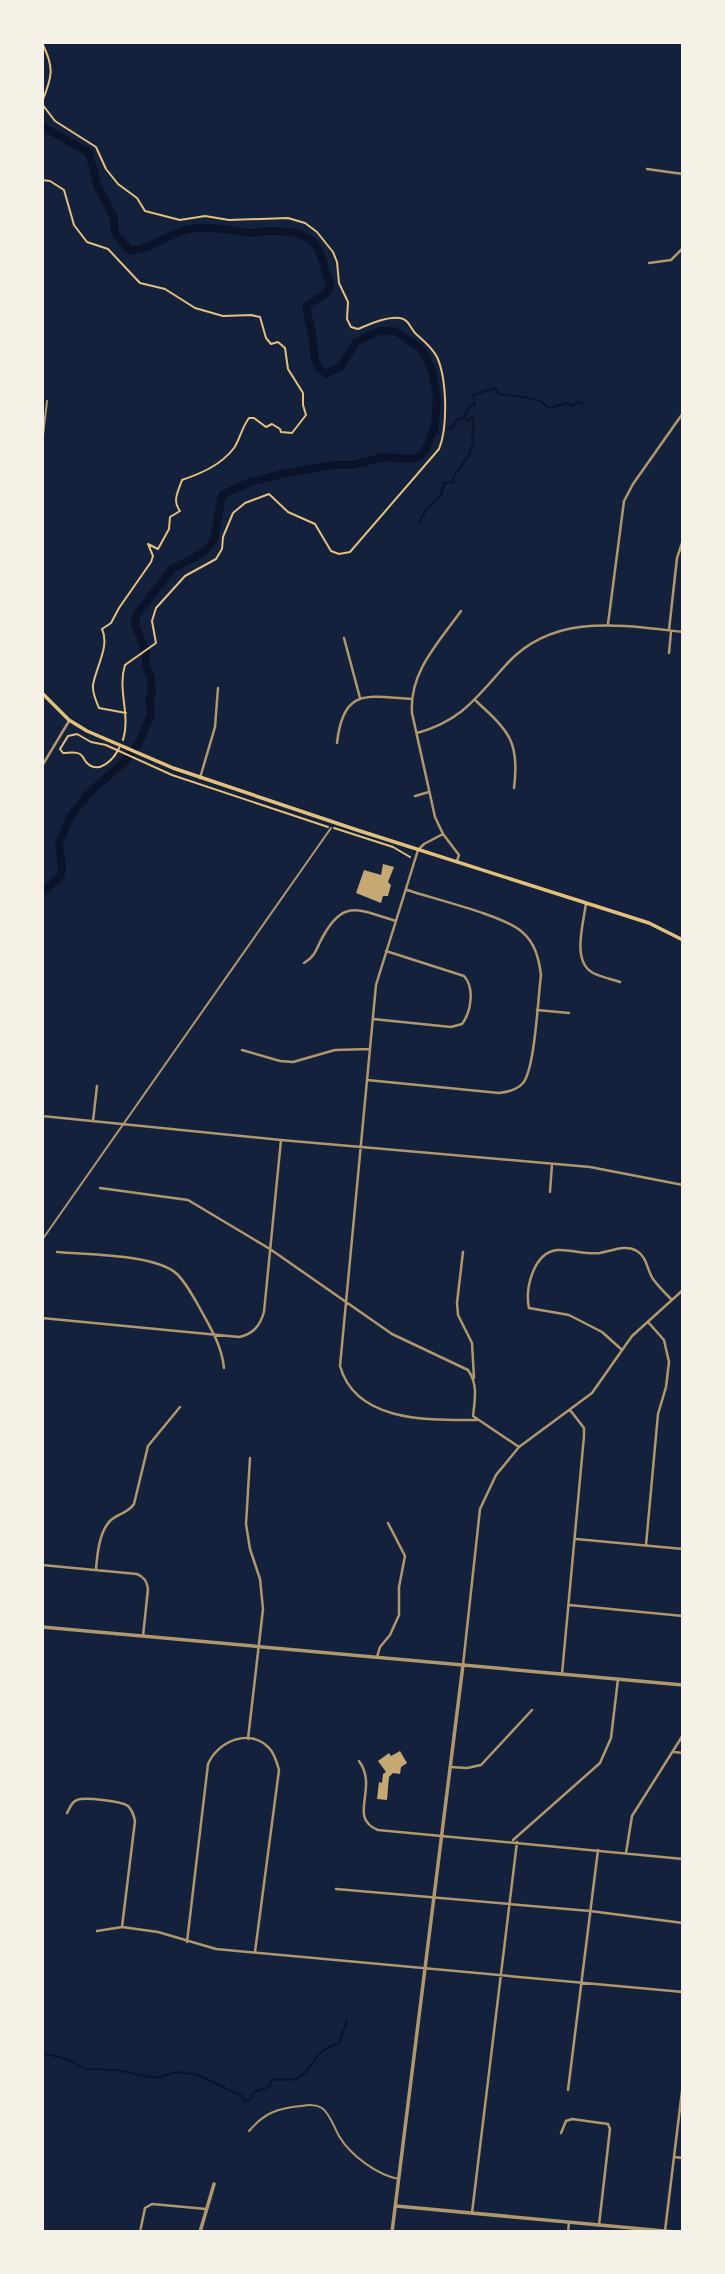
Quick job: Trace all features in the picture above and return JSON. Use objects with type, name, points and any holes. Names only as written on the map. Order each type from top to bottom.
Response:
[{"type":"main road","points":[[42,693],[69,720],[109,744],[148,760],[649,923],[683,940]]},
{"type":"street","points":[[648,169],[683,174]]},
{"type":"street","points":[[649,263],[671,260],[683,248]]},
{"type":"street","points":[[608,624],[624,501],[683,413]]},
{"type":"street","points":[[669,653],[677,558],[683,540]]},
{"type":"street","points":[[457,861],[459,855],[443,834],[429,793],[411,699],[419,670],[461,611]]},
{"type":"street","points":[[417,733],[451,720],[476,701],[507,663],[533,643],[576,626],[608,624],[683,632]]},
{"type":"street","points":[[344,638],[360,698]]},
{"type":"street","points":[[200,778],[215,727],[218,688]]},
{"type":"street","points":[[337,743],[345,709],[360,698],[375,696],[411,699]]},
{"type":"street","points":[[476,701],[510,736],[517,764],[514,788]]},
{"type":"street","points":[[42,766],[69,720]]},
{"type":"street","points":[[415,796],[429,793]]},
{"type":"street","points":[[443,834],[418,850],[376,985],[340,1366],[346,1383],[360,1398],[408,1418],[477,1420]]},
{"type":"street","points":[[367,1080],[499,1093],[516,1089],[523,1084],[530,1067],[541,975],[535,949],[521,931],[501,920],[406,890]]},
{"type":"street","points":[[586,903],[581,944],[582,962],[595,974],[620,982]]},
{"type":"street","points":[[304,963],[312,959],[329,924],[339,914],[358,910],[396,921]]},
{"type":"street","points":[[373,1019],[451,1027],[462,1024],[468,1014],[471,988],[464,976],[386,951]]},
{"type":"street","points":[[537,1010],[569,1013]]},
{"type":"street","points":[[242,1050],[280,1062],[293,1062],[335,1050],[370,1049]]},
{"type":"street","points":[[93,1121],[97,1086]]},
{"type":"street","points":[[42,1116],[360,1148],[590,1167],[683,1185]]},
{"type":"street","points":[[42,1318],[215,1335],[246,1335],[257,1328],[262,1321],[281,1140]]},
{"type":"street","points":[[550,1192],[552,1164]]},
{"type":"street","points":[[100,1188],[188,1200],[270,1249],[399,1338],[458,1363],[474,1378]]},
{"type":"street","points":[[621,1349],[602,1332],[569,1315],[529,1308],[533,1272],[546,1255],[556,1250],[589,1253],[634,1249],[646,1260],[653,1279],[671,1300]]},
{"type":"street","points":[[57,1252],[152,1261],[170,1268],[186,1284],[215,1335],[224,1368]]},
{"type":"street","points":[[463,1252],[457,1303],[458,1315],[472,1343],[476,1387],[473,1416],[519,1447]]},
{"type":"street","points":[[392,2232],[480,1509],[496,1475],[519,1447],[570,1410],[602,1382],[621,1349],[683,1290]]},
{"type":"street","points":[[646,1545],[658,1414],[666,1387],[669,1362],[664,1340],[648,1322]]},
{"type":"street","points":[[96,1570],[99,1547],[110,1521],[128,1511],[134,1504],[148,1446],[180,1407]]},
{"type":"street","points":[[562,1674],[584,1436],[584,1428],[570,1410]]},
{"type":"street","points":[[248,1739],[259,1646],[262,1589],[246,1524],[250,1458]]},
{"type":"street","points":[[377,1657],[399,1615],[399,1587],[405,1556],[388,1522]]},
{"type":"street","points":[[576,1539],[683,1549]]},
{"type":"street","points":[[42,1565],[136,1574],[143,1577],[148,1583],[143,1636]]},
{"type":"street","points":[[569,1605],[683,1616]]},
{"type":"street","points":[[42,1627],[683,1685]]},
{"type":"street","points":[[512,1842],[600,1763],[611,1738],[618,1679]]},
{"type":"street","points":[[450,1767],[481,1765],[532,1710]]},
{"type":"street","points":[[626,1853],[632,1816],[683,1735]]},
{"type":"street","points":[[187,1941],[208,1764],[213,1753],[222,1744],[248,1739],[257,1741],[271,1751],[279,1770],[255,1952]]},
{"type":"street","points":[[674,1752],[683,1753]]},
{"type":"street","points":[[359,1761],[367,1777],[363,1814],[370,1827],[378,1830],[683,1858]]},
{"type":"street","points":[[67,1813],[71,1804],[86,1799],[121,1803],[133,1813],[135,1821],[122,1927]]},
{"type":"street","points":[[472,2213],[517,1842]]},
{"type":"street","points":[[568,2090],[598,1850]]},
{"type":"street","points":[[336,1889],[590,1911],[683,1923]]},
{"type":"street","points":[[97,1931],[122,1927],[158,1932],[216,1949],[683,1992]]},
{"type":"street","points":[[666,2231],[683,2083]]},
{"type":"street","points":[[561,2133],[566,2121],[572,2119],[608,2123],[610,2129],[599,2225]]},
{"type":"street","points":[[674,2157],[683,2158]]},
{"type":"street","points":[[200,2232],[214,2184]]},
{"type":"street","points":[[140,2232],[145,2208],[152,2204],[206,2208]]},
{"type":"street","points":[[396,2206],[675,2232]]},
{"type":"street","points":[[568,2232],[569,2222]]},
{"type":"lane","points":[[42,444],[47,401]]},
{"type":"lane","points":[[42,1240],[331,828]]},
{"type":"lane","points":[[249,2131],[273,2110],[318,2106],[325,2110],[344,2145],[385,2176],[399,2179]]},
{"type":"path","points":[[42,43],[49,59],[51,78],[42,104],[55,121],[96,147],[106,169],[118,184],[137,198],[145,211],[180,220],[205,216],[229,220],[293,218],[309,226],[333,252],[339,283],[348,302],[347,319],[351,327],[358,330],[375,322],[404,319],[433,350],[440,364],[445,409],[444,432],[439,449],[350,552],[339,554],[331,551],[315,524],[288,512],[272,495],[245,503],[229,518],[222,549],[216,559],[185,576],[153,612],[152,625],[156,641],[154,646],[125,665],[123,685],[127,713],[123,740],[114,757],[105,765],[90,766],[81,755],[63,753],[60,749],[68,736],[74,734],[91,742],[109,744],[148,760],[172,775],[393,847],[412,858]]},
{"type":"path","points":[[42,180],[50,181],[64,190],[74,225],[87,242],[108,248],[140,283],[165,289],[195,309],[236,317],[260,317],[266,338],[271,344],[278,342],[285,348],[288,369],[303,393],[306,415],[292,433],[281,432],[272,424],[266,426],[254,418],[249,418],[235,446],[222,461],[201,474],[182,480],[176,499],[180,511],[170,517],[169,529],[159,549],[148,544],[153,556],[151,562],[111,623],[102,629],[106,640],[92,686],[95,697],[99,708],[127,713]]},
{"type":"building","points":[[383,864],[394,867],[388,882],[391,885],[388,896],[383,896],[381,903],[356,893],[364,870],[381,875]]},
{"type":"building","points":[[400,1751],[407,1763],[401,1767],[400,1774],[393,1773],[389,1777],[387,1800],[377,1799],[379,1782],[382,1783],[383,1774],[386,1772],[378,1761],[389,1753],[391,1756]]},
{"type":"waterway","points":[[42,126],[89,153],[98,187],[114,217],[115,233],[130,251],[196,228],[250,233],[283,231],[308,238],[319,250],[330,285],[324,295],[307,306],[315,359],[322,371],[326,374],[341,366],[356,342],[379,331],[395,331],[421,349],[432,371],[437,396],[435,426],[426,449],[419,457],[384,457],[352,465],[332,465],[282,474],[250,482],[222,495],[214,539],[209,547],[172,569],[137,614],[135,624],[146,653],[146,666],[151,678],[151,714],[139,743],[125,761],[88,794],[70,817],[59,843],[62,869],[60,877],[42,892]]},
{"type":"waterway","points":[[447,428],[452,428],[457,420],[463,418],[470,406],[475,404],[473,395],[495,388],[499,394],[538,400],[550,408],[566,403],[573,406],[577,402],[583,404]]},
{"type":"waterway","points":[[419,523],[427,508],[441,496],[444,483],[453,482],[454,476],[469,455],[474,440],[474,427],[472,417],[469,421],[464,418]]},
{"type":"waterway","points":[[434,428],[439,433]]},
{"type":"waterway","points":[[42,2053],[70,2060],[85,2069],[116,2070],[155,2078],[177,2072],[198,2075],[242,2096],[244,2101],[250,2100],[254,2092],[269,2087],[271,2081],[298,2078],[323,2051],[339,2043],[347,2021]]}]
